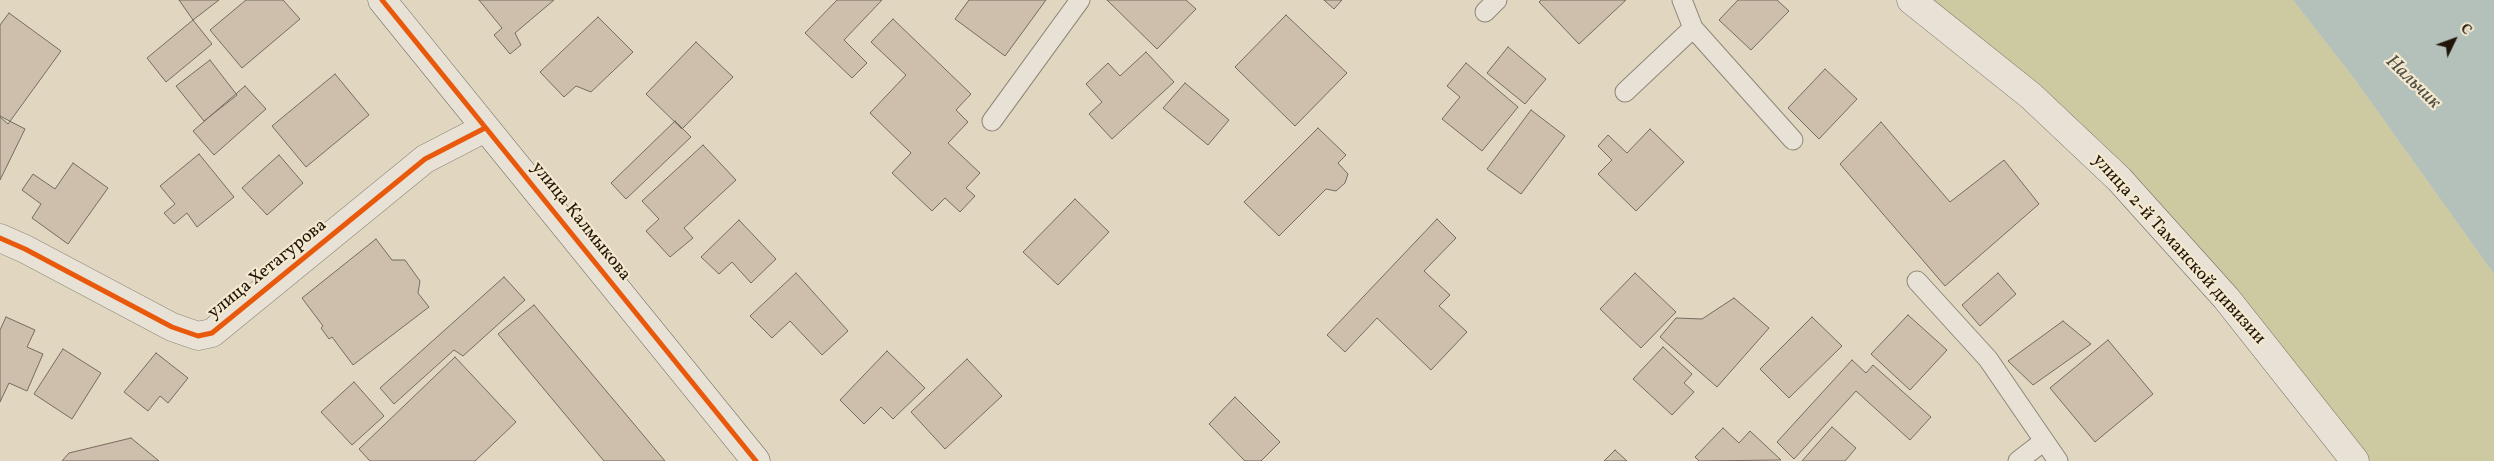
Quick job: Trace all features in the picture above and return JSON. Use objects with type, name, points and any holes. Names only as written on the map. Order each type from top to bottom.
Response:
[{"type":"street","name":"улица Калмыкова","points":[[382,0],[756,461]]},
{"type":"street","name":"улица 2-й Таманской дивизии","points":[[1911,0],[2031,96],[2119,179],[2226,298],[2355,461]]},
{"type":"street","name":"улица Хетагурова","points":[[0,238],[25,249],[172,327],[198,336],[212,333],[425,159],[485,128]]},
{"type":"lane","points":[[992,121],[1080,0]]},
{"type":"lane","points":[[1682,0],[1693,28],[1793,140]]},
{"type":"lane","points":[[1625,92],[1693,28]]},
{"type":"lane","points":[[1917,281],[1988,360],[2058,461]]},
{"type":"lane","points":[[2018,461],[2044,441]]},
{"type":"shaded area","points":[[1911,0],[2293,0],[2356,81],[2494,274],[2494,461],[2355,461],[2226,298]]},
{"type":"water","name":"Нальчик","points":[[2293,0],[2494,0],[2494,274],[2356,81]]},
{"type":"building","points":[[179,0],[219,0],[193,20]]},
{"type":"building","points":[[246,0],[283,0],[300,19],[242,68],[210,30]]},
{"type":"building","points":[[479,0],[554,0],[515,33],[521,45],[510,54],[494,35],[502,28]]},
{"type":"building","points":[[837,0],[882,0],[844,40],[867,63],[852,78],[805,33]]},
{"type":"building","points":[[969,0],[1046,0],[1005,56],[955,19]]},
{"type":"building","points":[[1107,0],[1186,0],[1196,9],[1157,49]]},
{"type":"building","points":[[1324,0],[1342,0],[1334,9]]},
{"type":"building","points":[[1541,0],[1626,0],[1579,44],[1539,2]]},
{"type":"building","points":[[1738,0],[1777,0],[1789,11],[1751,50],[1719,20]]},
{"type":"building","points":[[9,13],[61,51],[8,124],[0,117],[0,25]]},
{"type":"building","points":[[1286,15],[1347,73],[1295,126],[1235,67]]},
{"type":"building","points":[[598,17],[633,52],[591,92],[576,86],[564,97],[540,72]]},
{"type":"building","points":[[893,19],[971,94],[956,110],[968,122],[948,143],[980,173],[966,188],[975,196],[960,212],[945,198],[932,211],[892,173],[911,153],[870,113],[906,75],[871,42]]},
{"type":"building","points":[[193,20],[212,44],[166,82],[147,58]]},
{"type":"building","points":[[696,42],[733,77],[682,129],[646,94]]},
{"type":"building","points":[[1508,47],[1546,79],[1525,104],[1487,73]]},
{"type":"building","points":[[1146,52],[1174,82],[1112,139],[1089,114],[1102,102],[1086,84],[1108,63],[1120,76]]},
{"type":"building","points":[[210,60],[237,95],[204,121],[176,86]]},
{"type":"building","points":[[1466,63],[1518,107],[1482,151],[1442,119],[1460,97],[1447,86]]},
{"type":"building","points":[[1825,69],[1857,99],[1819,139],[1788,108]]},
{"type":"building","points":[[335,74],[369,115],[306,167],[272,126]]},
{"type":"building","points":[[1185,83],[1229,120],[1208,145],[1163,108]]},
{"type":"building","points":[[245,86],[266,109],[214,155],[193,131]]},
{"type":"building","points":[[1531,110],[1565,136],[1521,194],[1487,169]]},
{"type":"building","points":[[0,116],[25,129],[0,180]]},
{"type":"building","points":[[675,121],[691,137],[626,199],[611,183]]},
{"type":"building","points":[[1881,122],[1950,202],[2004,160],[2039,204],[1945,286],[1840,164]]},
{"type":"building","points":[[1318,128],[1346,155],[1338,163],[1348,174],[1345,183],[1336,191],[1326,189],[1279,236],[1244,202]]},
{"type":"building","points":[[1650,129],[1684,162],[1636,211],[1598,174],[1612,160],[1598,146],[1608,135],[1627,153]]},
{"type":"building","points":[[703,145],[736,180],[684,228],[693,238],[670,257],[646,231],[659,219],[642,201]]},
{"type":"building","points":[[199,154],[234,197],[197,227],[187,213],[174,224],[164,213],[175,204],[160,186]]},
{"type":"building","points":[[279,155],[303,183],[267,215],[242,188]]},
{"type":"building","points":[[73,163],[108,188],[68,244],[32,218],[41,204],[22,190],[33,174],[55,189]]},
{"type":"building","points":[[1075,199],[1109,232],[1058,285],[1023,252]]},
{"type":"building","points":[[1437,219],[1456,238],[1424,271],[1450,295],[1439,306],[1467,332],[1431,370],[1377,318],[1345,352],[1327,335]]},
{"type":"building","points":[[739,220],[776,259],[751,283],[732,262],[719,274],[701,257]]},
{"type":"building","points":[[376,239],[392,260],[405,260],[420,281],[418,293],[429,307],[353,365],[332,337],[329,339],[321,328],[323,326],[302,298]]},
{"type":"building","points":[[796,273],[848,331],[822,355],[790,321],[772,338],[750,316]]},
{"type":"building","points":[[1635,273],[1676,312],[1641,348],[1600,309]]},
{"type":"building","points":[[1998,273],[2016,294],[1980,326],[1962,305]]},
{"type":"building","points":[[504,277],[525,300],[463,356],[454,350],[394,404],[380,388]]},
{"type":"building","points":[[1734,298],[1769,328],[1717,387],[1660,337],[1676,318],[1702,319]]},
{"type":"building","points":[[534,305],[665,461],[604,461],[498,334]]},
{"type":"building","points":[[1908,315],[1947,350],[1910,390],[1871,354]]},
{"type":"building","points":[[6,317],[35,330],[27,347],[43,354],[27,391],[9,383],[0,402],[0,330]]},
{"type":"building","points":[[1812,317],[1842,346],[1789,398],[1760,369]]},
{"type":"building","points":[[2063,321],[2091,344],[2033,385],[2008,361]]},
{"type":"building","points":[[2108,340],[2153,394],[2095,442],[2050,388]]},
{"type":"building","points":[[1663,347],[1692,374],[1684,383],[1694,392],[1672,415],[1633,379]]},
{"type":"building","points":[[63,349],[101,373],[72,419],[34,394]]},
{"type":"building","points":[[887,351],[925,388],[893,419],[881,407],[864,424],[840,400]]},
{"type":"building","points":[[156,353],[188,378],[168,403],[160,396],[148,411],[124,392]]},
{"type":"building","points":[[455,357],[516,422],[475,461],[370,461],[359,449]]},
{"type":"building","points":[[967,359],[1002,396],[945,449],[911,412]]},
{"type":"building","points":[[1852,360],[1866,373],[1873,365],[1931,417],[1910,440],[1856,391],[1794,459],[1777,442]]},
{"type":"building","points":[[354,382],[384,416],[352,445],[321,412]]},
{"type":"building","points":[[1235,397],[1280,442],[1261,461],[1245,461],[1209,424]]},
{"type":"building","points":[[1832,427],[1856,448],[1845,461],[1802,461]]},
{"type":"building","points":[[1723,428],[1739,443],[1750,431],[1781,460],[1699,461],[1695,457]]},
{"type":"building","points":[[131,438],[159,461],[62,461],[69,453]]},
{"type":"building","points":[[1615,450],[1627,461],[1604,461]]},
{"type":"cycle path","points":[[382,0],[756,461]]},
{"type":"cycle path","points":[[0,238],[25,249],[172,327],[198,336],[212,333],[425,159],[485,128]]}]
